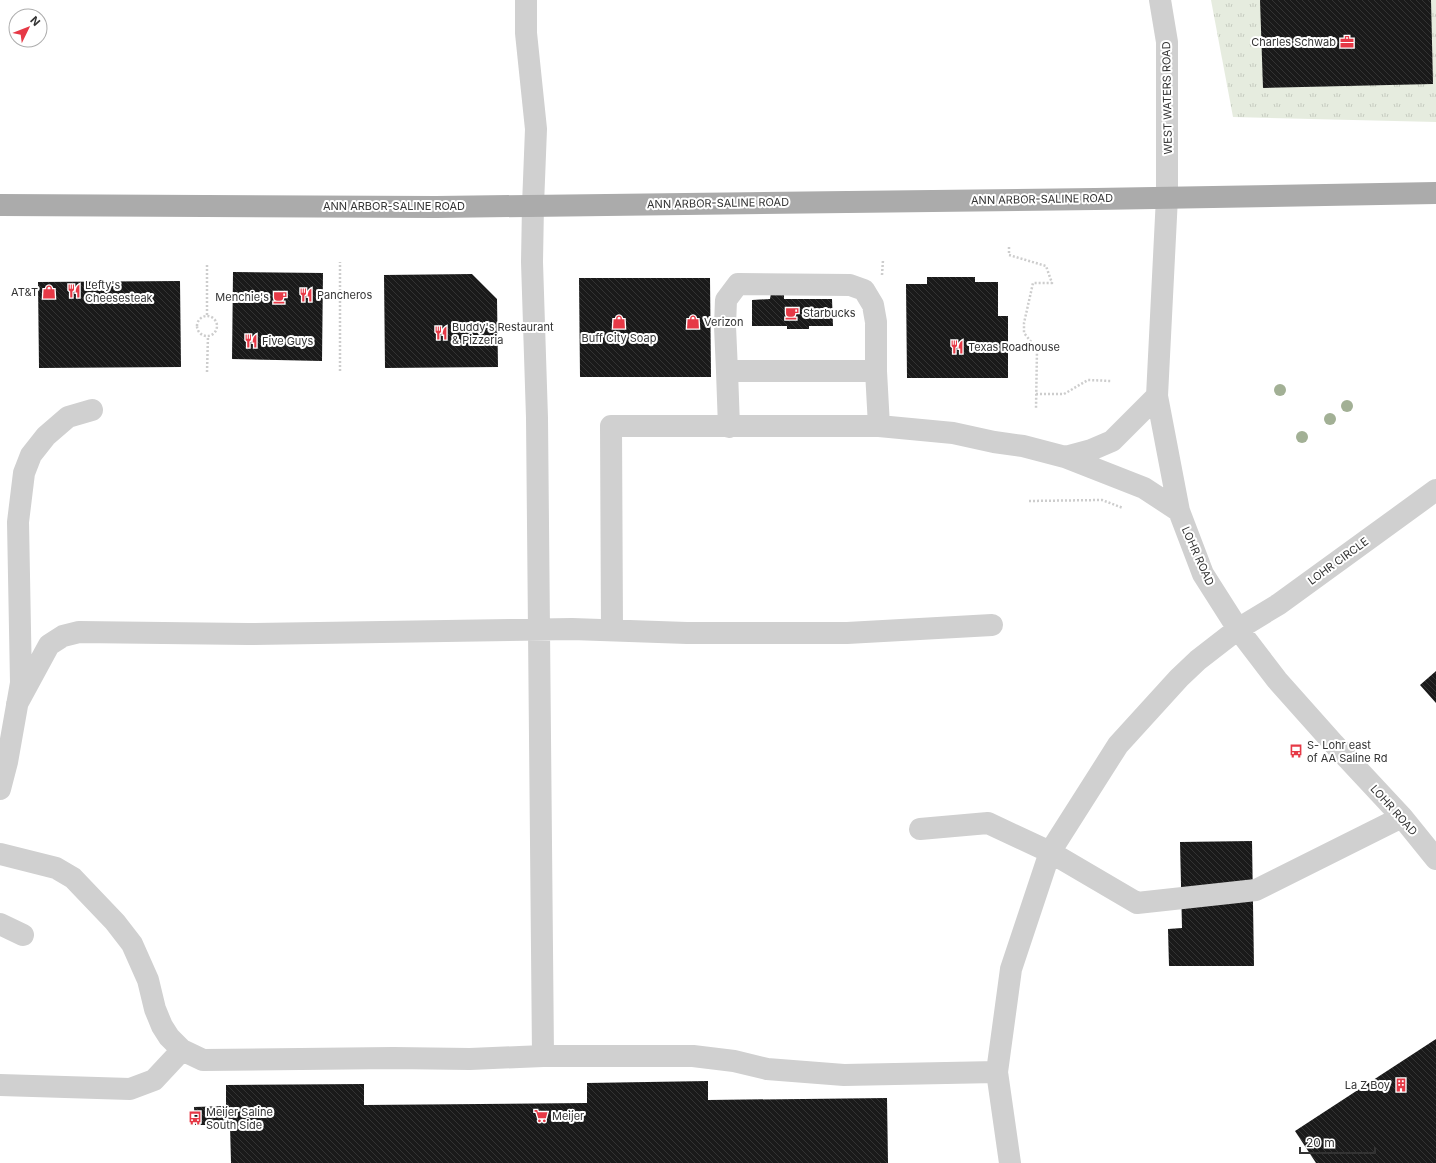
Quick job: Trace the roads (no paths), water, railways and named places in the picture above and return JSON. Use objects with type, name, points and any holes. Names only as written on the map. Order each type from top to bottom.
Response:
[{"type":"main road","name":"ANN ARBOR-SALINE ROAD","points":[[0,205],[374,207],[1167,198],[1436,193]]},
{"type":"street","points":[[526,0],[526,33],[536,129],[532,262],[537,418],[543,1056]]},
{"type":"street","name":"WEST WATERS ROAD","points":[[1160,0],[1167,42],[1167,198]]},
{"type":"street","name":"LOHR ROAD","points":[[1167,198],[1157,396],[1179,511],[1203,574],[1238,629],[1277,680],[1402,817],[1436,859]]},
{"type":"street","points":[[729,426],[725,326],[726,300],[738,284],[850,285],[864,290],[873,305],[876,322],[876,371],[879,426]]},
{"type":"street","points":[[727,372],[876,371]]},
{"type":"street","points":[[1065,457],[1091,450],[1112,441],[1157,396]]},
{"type":"street","points":[[0,789],[7,762],[21,683],[18,522],[24,473],[31,455],[46,436],[68,417],[92,410]]},
{"type":"street","points":[[612,630],[611,426],[879,426],[953,433],[994,442],[1023,446],[1065,457],[1144,488],[1179,511]]},
{"type":"street","name":"LOHR CIRCLE","points":[[1010,1163],[997,1072],[1011,969],[1050,852],[1118,745],[1179,678],[1198,660],[1238,629],[1279,604],[1436,490]]},
{"type":"street","points":[[17,704],[49,645],[63,636],[79,632],[248,634],[539,629],[687,633],[847,633],[992,625]]},
{"type":"street","points":[[920,829],[988,823],[1050,852],[1137,903],[1256,890],[1402,817]]},
{"type":"street","points":[[0,854],[56,868],[73,878],[115,922],[132,944],[148,980],[155,1009],[169,1038],[182,1050],[203,1060],[393,1058],[470,1059],[543,1056],[693,1056],[734,1061],[767,1069],[844,1075],[997,1072]]},
{"type":"street","points":[[0,924],[23,935]]},
{"type":"street","points":[[0,1085],[130,1089],[154,1080],[182,1050]]},
{"type":"place","name":"Charles Schwab","points":[[1347,42]]},
{"type":"place","name":"Lefty's Cheesesteak","points":[[74,291]]},
{"type":"place","name":"AT&T","points":[[49,292]]},
{"type":"place","name":"Pancheros","points":[[306,295]]},
{"type":"place","name":"Menchie's","points":[[280,297]]},
{"type":"place","name":"Starbucks","points":[[792,313]]},
{"type":"place","name":"Buff City Soap","points":[[619,322]]},
{"type":"place","name":"Verizon","points":[[693,322]]},
{"type":"place","name":"Buddy's Restaurant & Pizzeria","points":[[441,333]]},
{"type":"place","name":"Five Guys","points":[[251,341]]},
{"type":"place","name":"Texas Roadhouse","points":[[957,347]]},
{"type":"place","name":"S- Lohr east of AA Saline Rd","points":[[1296,751]]},
{"type":"place","name":"La Z Boy","points":[[1401,1085]]},
{"type":"place","name":"Meijer","points":[[541,1116]]},
{"type":"place","name":"Meijer Saline South Side","points":[[195,1118]]}]
